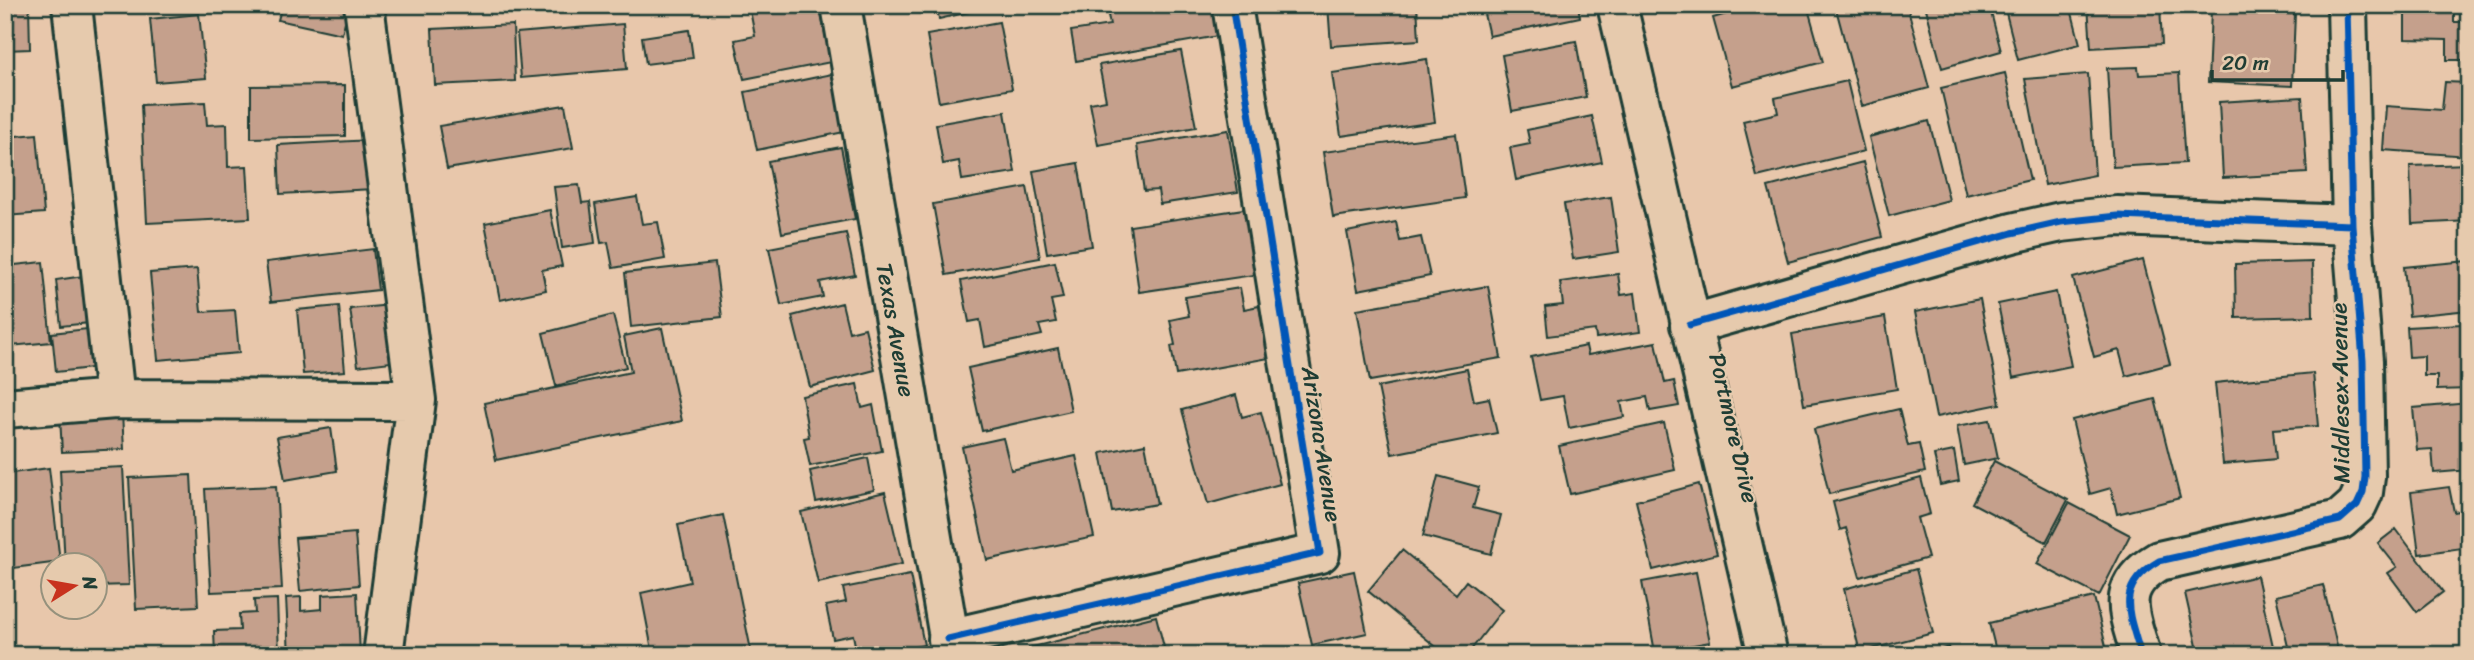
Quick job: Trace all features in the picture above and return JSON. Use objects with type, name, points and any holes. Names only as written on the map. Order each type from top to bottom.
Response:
[{"type":"street","points":[[72,5],[116,399]]},
{"type":"street","points":[[363,5],[416,400],[383,655]]},
{"type":"street","name":"Texas Avenue","points":[[841,5],[950,647]]},
{"type":"street","name":"Arizona Avenue","points":[[950,647],[1320,553],[1232,5]]},
{"type":"street","name":"Portmore Drive","points":[[1617,5],[1768,655]]},
{"type":"street","name":"Middlesex Avenue","points":[[2141,655],[2128,601],[2132,583],[2144,570],[2160,561],[2340,520],[2357,505],[2363,492],[2365,423],[2352,225],[2347,5]]},
{"type":"street","points":[[1690,325],[2012,233],[2061,222],[2117,216],[2352,225]]},
{"type":"street","points":[[5,408],[116,399],[416,400]]},
{"type":"building","points":[[5,5],[29,5],[30,49],[5,50]]},
{"type":"building","points":[[282,5],[349,5],[342,34],[278,20]]},
{"type":"building","points":[[749,5],[819,5],[831,62],[744,79],[735,40],[755,36]]},
{"type":"building","points":[[936,5],[999,5],[939,19]]},
{"type":"building","points":[[1106,5],[1212,5],[1218,36],[1076,61],[1071,31],[1110,25]]},
{"type":"building","points":[[1328,5],[1417,5],[1419,40],[1331,46]]},
{"type":"building","points":[[1482,5],[1578,5],[1580,17],[1489,36]]},
{"type":"building","points":[[1758,5],[1807,5],[1823,62],[1732,86],[1713,18]]},
{"type":"building","points":[[1835,5],[1907,5],[1929,88],[1862,106]]},
{"type":"building","points":[[1925,5],[1989,5],[2001,51],[1942,68]]},
{"type":"building","points":[[2004,5],[2070,5],[2080,44],[2018,60]]},
{"type":"building","points":[[2088,5],[2160,5],[2162,44],[2091,48]]},
{"type":"building","points":[[2405,9],[2454,9],[2454,22],[2469,22],[2469,60],[2447,60],[2447,40],[2405,39]]},
{"type":"building","points":[[2211,10],[2295,14],[2292,86],[2208,82]]},
{"type":"building","points":[[199,14],[206,78],[156,82],[150,19]]},
{"type":"building","points":[[999,22],[1012,89],[939,102],[927,35]]},
{"type":"building","points":[[623,24],[627,69],[521,78],[517,33]]},
{"type":"building","points":[[513,25],[515,81],[435,85],[432,29]]},
{"type":"building","points":[[689,30],[693,58],[646,64],[642,37]]},
{"type":"building","points":[[1576,41],[1586,97],[1512,111],[1502,55]]},
{"type":"building","points":[[1181,51],[1196,127],[1098,145],[1090,103],[1106,100],[1099,65]]},
{"type":"building","points":[[1427,59],[1435,122],[1341,136],[1332,73]]},
{"type":"building","points":[[2138,67],[2139,75],[2179,73],[2185,163],[2113,167],[2107,68]]},
{"type":"building","points":[[2005,73],[2030,180],[1966,195],[1941,88]]},
{"type":"building","points":[[832,74],[844,132],[757,150],[745,92]]},
{"type":"building","points":[[2088,74],[2095,175],[2045,185],[2025,79]]},
{"type":"building","points":[[1847,81],[1864,151],[1757,177],[1743,121],[1778,113],[1775,98]]},
{"type":"building","points":[[2445,82],[2469,83],[2469,156],[2383,150],[2386,106],[2442,110]]},
{"type":"building","points":[[345,85],[345,136],[251,138],[251,86]]},
{"type":"building","points":[[2302,97],[2307,173],[2223,178],[2219,102]]},
{"type":"building","points":[[205,102],[207,125],[227,124],[228,167],[247,166],[250,218],[147,223],[141,105]]},
{"type":"building","points":[[565,105],[573,148],[447,169],[439,126]]},
{"type":"building","points":[[1005,112],[1015,172],[962,180],[959,161],[943,164],[936,124]]},
{"type":"building","points":[[1592,116],[1602,162],[1516,180],[1510,148],[1530,144],[1527,130]]},
{"type":"building","points":[[1929,121],[1949,200],[1889,216],[1869,137]]},
{"type":"building","points":[[1228,130],[1238,192],[1160,204],[1158,190],[1144,191],[1137,145]]},
{"type":"building","points":[[37,134],[44,213],[5,216],[5,137]]},
{"type":"building","points":[[1456,134],[1465,198],[1333,217],[1323,152]]},
{"type":"building","points":[[371,140],[373,189],[280,194],[278,145]]},
{"type":"building","points":[[841,147],[855,219],[782,233],[768,161]]},
{"type":"building","points":[[1863,162],[1882,237],[1788,262],[1768,187]]},
{"type":"building","points":[[1078,163],[1092,246],[1047,253],[1033,171]]},
{"type":"building","points":[[2469,164],[2469,221],[2412,224],[2410,166]]},
{"type":"building","points":[[579,185],[582,203],[590,202],[595,243],[562,248],[554,187]]},
{"type":"building","points":[[1027,187],[1040,258],[946,275],[933,204]]},
{"type":"building","points":[[637,197],[642,224],[658,222],[665,259],[613,268],[608,242],[601,243],[595,204]]},
{"type":"building","points":[[1611,197],[1619,252],[1573,259],[1564,204]]},
{"type":"building","points":[[1257,207],[1267,273],[1139,292],[1130,226]]},
{"type":"building","points":[[550,210],[562,266],[542,270],[546,290],[500,300],[485,223]]},
{"type":"building","points":[[1396,222],[1400,241],[1421,237],[1430,276],[1358,290],[1347,232]]},
{"type":"building","points":[[846,233],[855,275],[820,282],[823,297],[781,305],[769,248]]},
{"type":"building","points":[[373,249],[378,290],[271,302],[266,262]]},
{"type":"building","points":[[2143,260],[2170,364],[2126,376],[2119,350],[2094,357],[2073,278]]},
{"type":"building","points":[[2467,261],[2469,310],[2409,316],[2404,267]]},
{"type":"building","points":[[43,262],[51,342],[11,346],[5,266]]},
{"type":"building","points":[[1055,262],[1063,298],[1051,300],[1056,322],[1039,325],[1042,335],[985,347],[980,320],[969,322],[961,281]]},
{"type":"building","points":[[2312,262],[2313,316],[2236,318],[2235,264]]},
{"type":"building","points":[[715,263],[722,317],[631,327],[625,273]]},
{"type":"building","points":[[197,269],[201,312],[235,310],[239,353],[158,360],[150,273]]},
{"type":"building","points":[[1618,274],[1621,295],[1635,293],[1640,332],[1596,338],[1595,330],[1548,336],[1545,307],[1563,305],[1560,282]]},
{"type":"building","points":[[84,276],[89,323],[61,326],[56,280]]},
{"type":"building","points":[[1488,286],[1501,358],[1370,381],[1357,309]]},
{"type":"building","points":[[1240,288],[1244,309],[1259,306],[1269,358],[1176,375],[1171,346],[1175,345],[1170,320],[1189,316],[1185,297]]},
{"type":"building","points":[[2056,292],[2071,366],[2013,378],[1998,304]]},
{"type":"building","points":[[1980,299],[2000,404],[1936,417],[1915,312]]},
{"type":"building","points":[[842,303],[849,332],[865,328],[875,370],[810,387],[792,316]]},
{"type":"building","points":[[401,304],[408,360],[358,366],[350,309]]},
{"type":"building","points":[[339,306],[345,371],[303,374],[297,310]]},
{"type":"building","points":[[613,315],[626,367],[556,386],[543,333]]},
{"type":"building","points":[[1885,317],[1897,389],[1804,405],[1792,334]]},
{"type":"building","points":[[2462,324],[2462,336],[2469,336],[2469,389],[2437,390],[2437,376],[2424,376],[2424,356],[2409,357],[2407,327]]},
{"type":"building","points":[[662,328],[682,421],[496,460],[484,403],[631,372],[624,336]]},
{"type":"building","points":[[87,329],[91,368],[56,372],[52,333]]},
{"type":"building","points":[[1656,342],[1665,383],[1674,381],[1679,406],[1650,411],[1647,397],[1621,402],[1624,417],[1569,428],[1563,396],[1540,400],[1531,357],[1586,346],[1588,355]]},
{"type":"building","points":[[1058,348],[1071,411],[982,431],[968,368]]},
{"type":"building","points":[[1467,369],[1474,401],[1489,398],[1497,433],[1392,454],[1378,387]]},
{"type":"building","points":[[2313,373],[2318,426],[2273,429],[2276,459],[2223,464],[2215,383]]},
{"type":"building","points":[[857,384],[862,408],[873,405],[882,451],[810,466],[804,438],[809,437],[802,396]]},
{"type":"building","points":[[1236,395],[1242,417],[1261,412],[1280,484],[1208,504],[1182,410]]},
{"type":"building","points":[[2155,399],[2180,498],[2117,514],[2111,488],[2090,494],[2072,420]]},
{"type":"building","points":[[2469,403],[2469,470],[2434,473],[2432,449],[2417,450],[2413,408]]},
{"type":"building","points":[[1899,409],[1908,446],[1919,444],[1925,472],[1829,494],[1814,429]]},
{"type":"building","points":[[122,413],[124,449],[62,452],[60,416]]},
{"type":"building","points":[[1990,420],[1998,458],[1964,465],[1957,426]]},
{"type":"building","points":[[1664,423],[1675,470],[1570,494],[1559,446]]},
{"type":"building","points":[[331,428],[337,471],[285,480],[277,437]]},
{"type":"building","points":[[1003,438],[1011,470],[1076,456],[1094,537],[987,560],[962,447]]},
{"type":"building","points":[[1145,444],[1157,504],[1112,512],[1101,453]]},
{"type":"building","points":[[1954,451],[1959,481],[1940,485],[1934,455]]},
{"type":"building","points":[[868,458],[874,490],[816,502],[810,471]]},
{"type":"building","points":[[1994,461],[2068,500],[2046,542],[1972,503]]},
{"type":"building","points":[[123,467],[129,585],[108,586],[108,552],[64,552],[60,470]]},
{"type":"building","points":[[49,468],[59,552],[38,552],[38,565],[5,569],[5,474]]},
{"type":"building","points":[[191,475],[198,606],[136,609],[129,478]]},
{"type":"building","points":[[1438,476],[1479,487],[1473,508],[1501,515],[1491,554],[1423,536]]},
{"type":"building","points":[[1921,478],[1930,514],[1917,518],[1928,558],[1860,577],[1846,528],[1840,530],[1833,502]]},
{"type":"building","points":[[1699,484],[1717,554],[1653,570],[1636,501]]},
{"type":"building","points":[[276,486],[282,589],[211,592],[205,489]]},
{"type":"building","points":[[2449,487],[2454,512],[2469,509],[2469,547],[2419,554],[2411,492]]},
{"type":"building","points":[[885,492],[902,564],[818,583],[801,512]]},
{"type":"building","points":[[2069,503],[2130,535],[2099,596],[2037,564]]},
{"type":"building","points":[[723,515],[752,655],[653,655],[641,593],[690,582],[678,525]]},
{"type":"building","points":[[2396,529],[2443,592],[2417,612],[2388,573],[2397,567],[2378,543]]},
{"type":"building","points":[[355,533],[359,585],[300,591],[295,538]]},
{"type":"building","points":[[1402,550],[1456,594],[1466,581],[1502,610],[1467,655],[1446,655],[1368,591]]},
{"type":"building","points":[[1916,569],[1933,633],[1860,652],[1844,589]]},
{"type":"building","points":[[1354,571],[1367,633],[1312,645],[1298,583]]},
{"type":"building","points":[[1696,572],[1710,642],[1655,652],[1642,582]]},
{"type":"building","points":[[910,575],[924,645],[875,655],[857,655],[853,635],[833,639],[826,606],[846,602],[843,588]]},
{"type":"building","points":[[2257,576],[2275,655],[2199,655],[2185,593]]},
{"type":"building","points":[[2323,585],[2339,655],[2290,655],[2276,596]]},
{"type":"building","points":[[357,593],[360,655],[289,655],[286,598],[301,597],[301,611],[322,609],[322,595]]},
{"type":"building","points":[[2094,597],[2108,655],[1997,655],[1989,623]]},
{"type":"building","points":[[277,599],[279,655],[215,655],[214,631],[240,630],[239,614],[255,613],[254,600]]},
{"type":"building","points":[[1156,616],[1166,655],[1031,655],[1029,648]]},
{"type":"building","points":[[1949,647],[1951,655],[1919,655]]},
{"type":"cycle path","points":[[948,639],[1320,553],[1232,5]]},
{"type":"cycle path","points":[[2141,655],[2132,626],[2129,602],[2130,591],[2145,571],[2159,561],[2340,520],[2357,505],[2363,492],[2363,361],[2352,225],[2347,5]]},
{"type":"cycle path","points":[[1690,325],[2012,233],[2061,222],[2117,216],[2352,225]]}]
